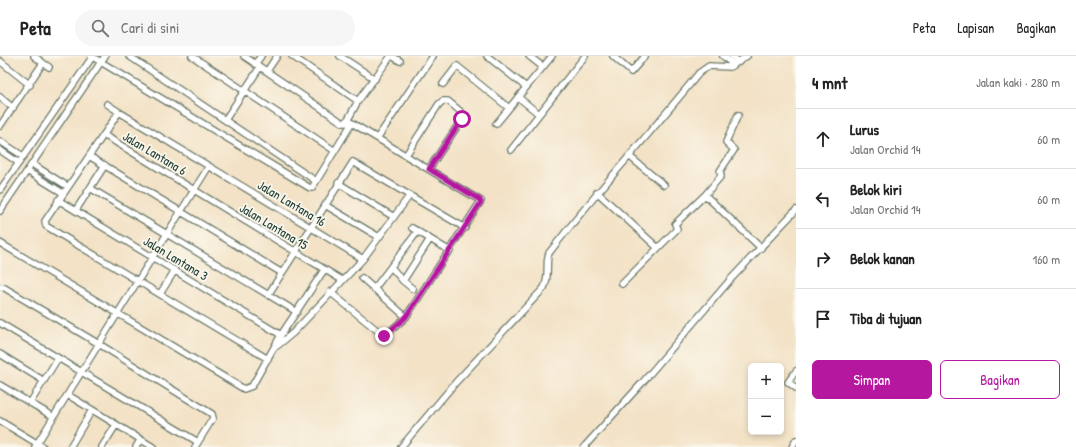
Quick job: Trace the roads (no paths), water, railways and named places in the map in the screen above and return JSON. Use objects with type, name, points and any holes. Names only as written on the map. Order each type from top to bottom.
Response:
[{"type":"street","points":[[34,56],[49,67]]},
{"type":"street","points":[[0,190],[92,56],[308,188],[312,188],[334,151],[350,122],[358,101],[391,56],[400,61]]},
{"type":"street","points":[[0,211],[105,56]]},
{"type":"street","points":[[129,56],[316,181]]},
{"type":"street","points":[[192,56],[334,151]]},
{"type":"street","points":[[244,56],[341,122],[350,122],[378,137],[481,202],[406,317],[386,335],[383,335],[330,292]]},
{"type":"street","points":[[225,120],[244,91],[258,65],[261,56]]},
{"type":"street","points":[[267,71],[277,56]]},
{"type":"street","points":[[292,56],[358,101]]},
{"type":"street","points":[[340,56],[375,79]]},
{"type":"street","points":[[378,137],[433,56]]},
{"type":"street","points":[[487,56],[526,88]]},
{"type":"street","points":[[529,56],[542,67]]},
{"type":"street","points":[[496,124],[552,56]]},
{"type":"street","points":[[511,150],[585,56]]},
{"type":"street","points":[[612,56],[631,72],[644,56]]},
{"type":"street","points":[[723,56],[737,64]]},
{"type":"street","points":[[732,56],[737,64]]},
{"type":"street","points":[[401,447],[456,382],[544,288],[548,276],[547,259],[549,253],[597,192],[704,68],[709,66],[726,68],[737,64],[747,56]]},
{"type":"street","points":[[0,61],[30,85]]},
{"type":"street","points":[[0,126],[30,85],[43,64]]},
{"type":"street","points":[[443,84],[458,66],[509,108]]},
{"type":"street","points":[[0,97],[13,108]]},
{"type":"street","points":[[518,97],[539,114]]},
{"type":"street","points":[[406,155],[439,104],[443,101],[448,101],[460,111],[462,119],[429,169]]},
{"type":"street","name":"Jalan Lantana 16","points":[[107,104],[363,260]]},
{"type":"street","points":[[119,112],[62,193],[45,220],[46,226],[268,359]]},
{"type":"street","points":[[622,284],[676,230],[675,224],[705,195],[721,176],[720,171],[734,151],[726,142],[738,115]]},
{"type":"street","name":"Jalan Lantana 6","points":[[104,135],[194,190]]},
{"type":"street","points":[[0,140],[23,156]]},
{"type":"street","points":[[0,150],[19,163]]},
{"type":"street","points":[[89,156],[282,273]]},
{"type":"street","points":[[629,156],[664,185]]},
{"type":"street","points":[[268,295],[351,163],[355,162],[465,228]]},
{"type":"street","points":[[32,164],[67,186]]},
{"type":"street","points":[[76,210],[105,166]]},
{"type":"street","points":[[36,445],[209,166]]},
{"type":"street","points":[[27,171],[62,193]]},
{"type":"street","points":[[338,183],[394,217]]},
{"type":"street","points":[[90,188],[297,312]]},
{"type":"street","name":"Jalan Lantana 15","points":[[194,190],[342,280]]},
{"type":"street","points":[[597,192],[658,248]]},
{"type":"street","points":[[275,347],[293,333],[330,292],[363,260],[410,195]]},
{"type":"street","points":[[705,195],[760,247]]},
{"type":"street","name":"Jalan Lantana 3","points":[[58,200],[281,335]]},
{"type":"street","points":[[325,205],[379,237]]},
{"type":"street","points":[[584,447],[642,383],[730,280],[796,210]]},
{"type":"street","points":[[412,228],[450,251]]},
{"type":"street","points":[[374,289],[418,231]]},
{"type":"street","points":[[403,281],[430,239]]},
{"type":"street","points":[[0,243],[244,390],[252,386],[281,335],[324,270]]},
{"type":"street","points":[[391,268],[413,289]]},
{"type":"street","points":[[160,294],[175,270]]},
{"type":"street","points":[[362,278],[406,317]]},
{"type":"street","points":[[0,288],[3,287],[99,344],[212,414],[213,418],[197,444],[0,323]]},
{"type":"street","points":[[0,354],[44,381]]},
{"type":"street","points":[[30,403],[58,358]]},
{"type":"street","points":[[796,371],[788,382],[796,388]]},
{"type":"street","points":[[0,384],[54,417]]},
{"type":"street","points":[[68,394],[153,447]]},
{"type":"street","points":[[70,447],[92,410]]},
{"type":"street","points":[[0,421],[36,445],[43,447]]},
{"type":"street","points":[[102,447],[116,425]]},
{"type":"street","points":[[136,447],[140,440]]},
{"type":"street","points":[[792,447],[796,440]]}]
